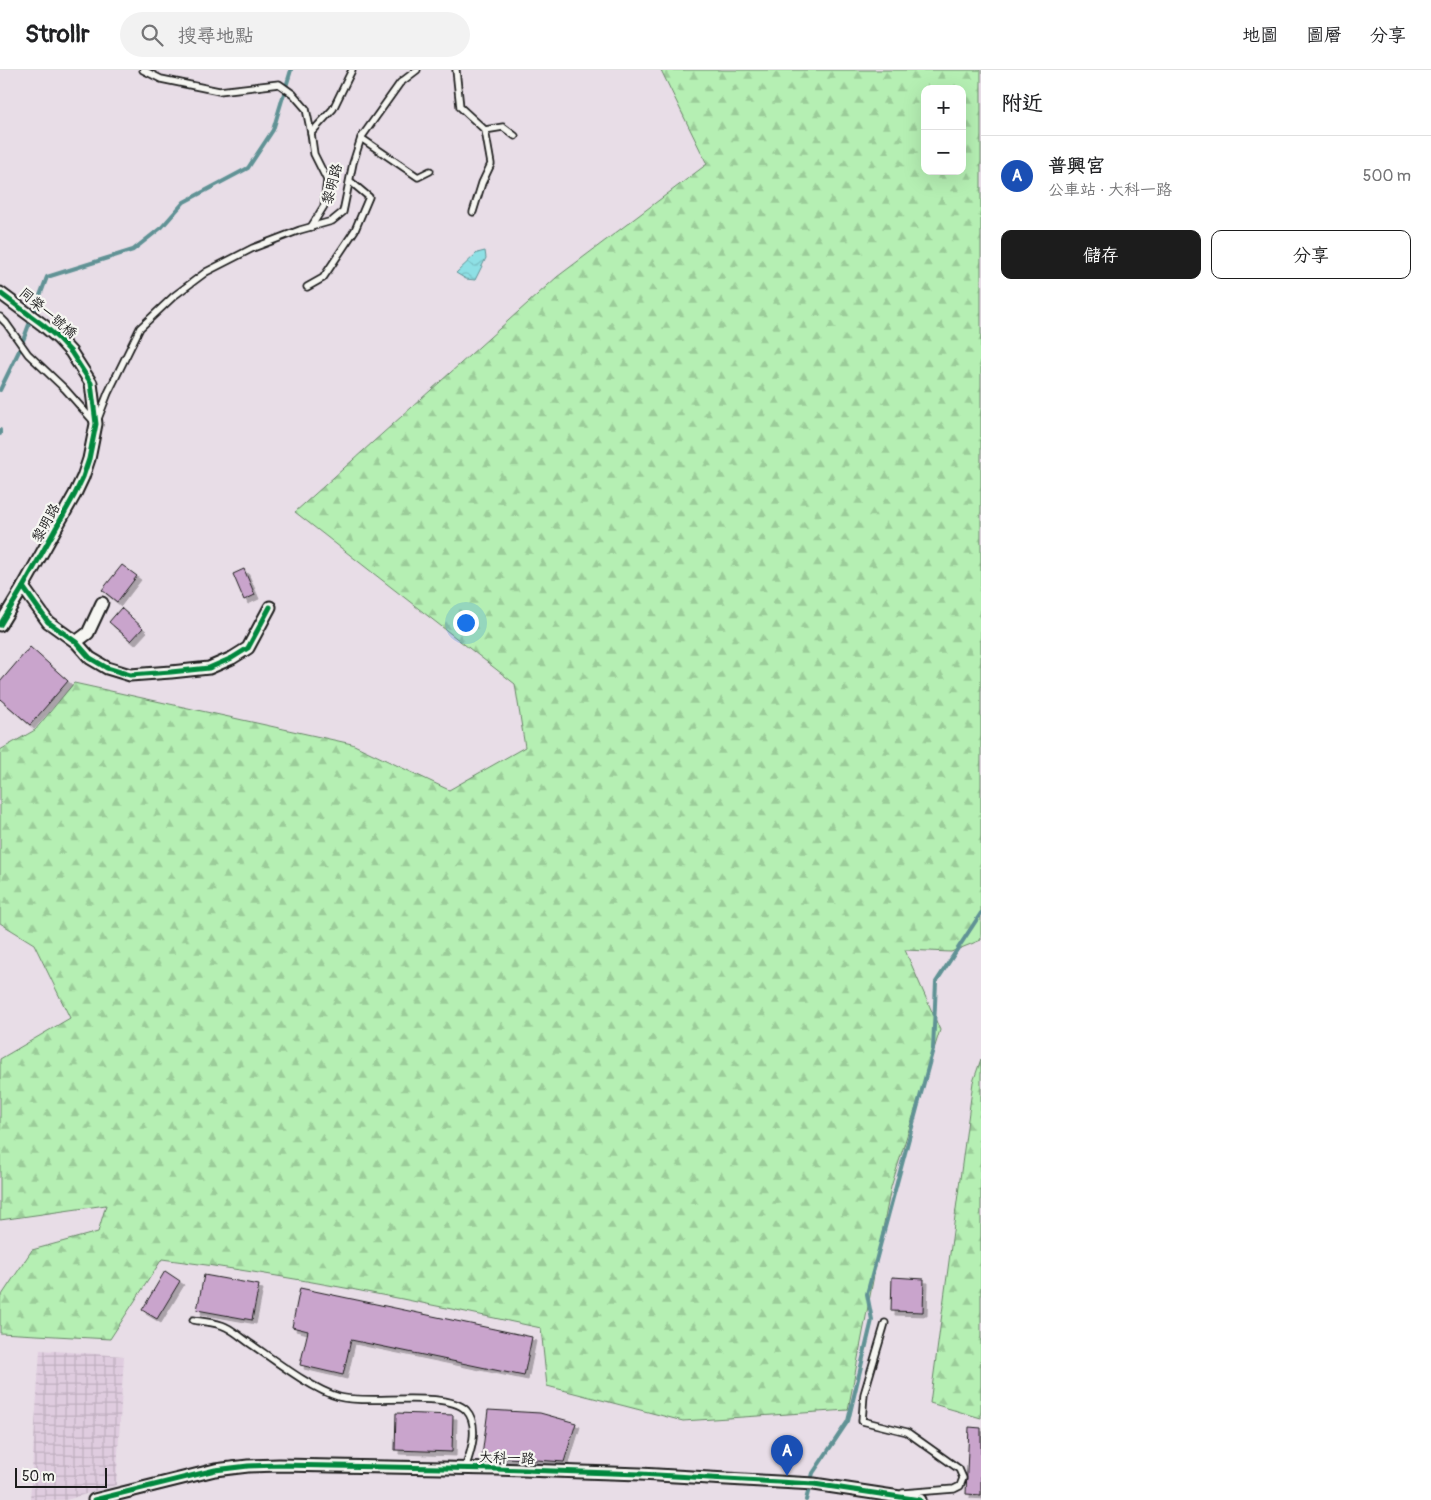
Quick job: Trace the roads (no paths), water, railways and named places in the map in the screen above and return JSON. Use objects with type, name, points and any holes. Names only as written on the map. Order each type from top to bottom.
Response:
[{"type":"street","name":"同榮一號橋","points":[[0,293],[58,338],[71,352],[91,383],[96,424]]},
{"type":"street","name":"黎明路","points":[[0,624],[75,494],[89,458],[96,424]]},
{"type":"street","points":[[23,587],[48,622],[76,642],[90,658],[107,668],[130,675],[209,668],[232,658],[248,648],[270,607]]},
{"type":"street","points":[[76,642],[88,633],[102,603]]},
{"type":"street","name":"大科一路","points":[[94,1500],[215,1470],[279,1465],[465,1468],[640,1474],[814,1484],[920,1500]]},
{"type":"lane","points":[[144,70],[161,79],[219,91],[279,84],[293,94],[306,109],[314,154],[327,180],[324,206],[310,227]]},
{"type":"lane","points":[[311,133],[333,109],[352,70]]},
{"type":"lane","name":"黎明路","points":[[96,424],[108,393],[140,328],[174,296],[206,272],[253,248],[300,230],[332,221],[343,212],[361,138],[400,83],[417,70]]},
{"type":"lane","points":[[456,70],[460,107],[485,130],[491,164],[482,183],[473,212]]},
{"type":"lane","points":[[485,130],[503,126],[515,136]]},
{"type":"lane","points":[[361,138],[418,177],[430,171]]},
{"type":"lane","points":[[307,287],[323,278],[355,230],[366,206],[369,197],[350,181]]},
{"type":"lane","points":[[0,317],[27,352],[65,389],[96,424]]},
{"type":"lane","points":[[193,1320],[225,1326],[313,1386],[339,1397],[361,1400],[411,1398],[455,1403],[467,1411],[473,1427],[472,1448],[465,1468]]},
{"type":"lane","points":[[885,1495],[954,1489],[960,1486],[963,1478],[959,1468],[907,1432],[862,1421],[864,1394],[886,1323]]},
{"type":"water","points":[[485,251],[486,258],[475,280],[466,279],[456,273],[477,253]]},
{"type":"waterway","points":[[0,390],[19,351],[47,277],[133,250],[162,227],[184,202],[248,168],[273,130],[291,70]]},
{"type":"waterway","points":[[806,1500],[813,1473],[848,1421],[872,1320],[867,1294],[933,1049],[936,982],[981,913]]},
{"type":"place","name":"普興宮","points":[[787,1476]]}]
